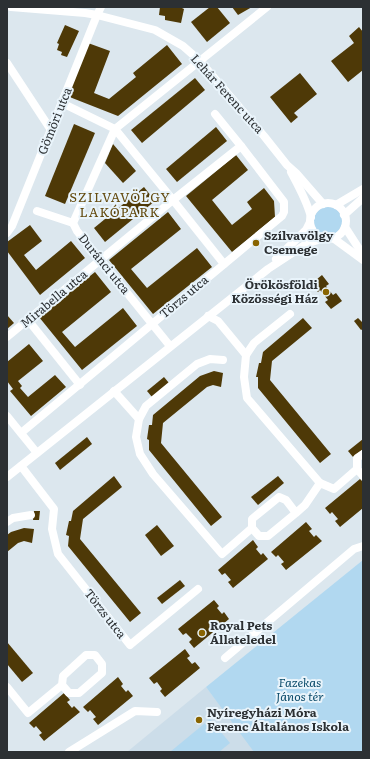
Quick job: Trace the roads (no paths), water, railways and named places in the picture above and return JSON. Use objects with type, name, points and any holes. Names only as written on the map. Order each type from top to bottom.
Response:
[{"type":"street","name":"Lehár Ferenc utca","points":[[11,7],[98,15],[155,30],[183,46],[200,61],[287,165],[323,204]]},
{"type":"street","points":[[98,15],[100,7]]},
{"type":"street","points":[[115,129],[267,7]]},
{"type":"street","name":"Gömöri utca","points":[[7,233],[9,222],[62,103],[98,15]]},
{"type":"street","points":[[7,63],[50,130]]},
{"type":"street","points":[[62,103],[115,129],[224,264]]},
{"type":"street","name":"Törzs utca","points":[[21,433],[282,216],[284,212],[284,202],[215,114]]},
{"type":"street","name":"Duránci utca","points":[[115,129],[73,223],[77,231],[170,346]]},
{"type":"street","name":"Mirabella utca","points":[[7,337],[241,146]]},
{"type":"street","name":"Lehár Ferenc utca","points":[[287,165],[309,207],[311,220]]},
{"type":"street","points":[[336,205],[363,189]]},
{"type":"street","points":[[344,215],[363,198]]},
{"type":"street","points":[[268,269],[306,230],[317,208],[323,204],[336,205],[342,211],[344,215],[345,227],[363,255]]},
{"type":"street","points":[[37,211],[73,223]]},
{"type":"street","points":[[311,220],[313,230],[319,236],[324,238]]},
{"type":"street","points":[[7,477],[268,269],[302,247],[324,238],[334,238],[340,234],[345,227]]},
{"type":"street","points":[[334,238],[363,260]]},
{"type":"street","points":[[290,314],[254,343],[246,355],[244,378],[247,398],[320,483],[334,489],[357,469]]},
{"type":"street","points":[[208,316],[218,321],[246,355]]},
{"type":"street","points":[[28,320],[80,385]]},
{"type":"street","points":[[222,360],[210,359],[197,364],[146,406],[139,419],[136,437],[140,454],[153,474],[222,554],[252,528]]},
{"type":"street","points":[[114,391],[139,419]]},
{"type":"street","points":[[7,416],[37,453]]},
{"type":"street","points":[[363,454],[357,458],[357,469],[363,476]]},
{"type":"street","name":"Törzs utca","points":[[21,466],[54,509],[52,529],[58,554],[130,645],[198,589]]},
{"type":"street","points":[[296,513],[286,500],[279,497],[252,519],[252,528],[259,536],[268,536],[296,513],[305,505],[320,483]]},
{"type":"street","points":[[7,522],[13,518],[31,515]]},
{"type":"street","points":[[225,658],[354,549],[363,546]]},
{"type":"street","points":[[7,687],[28,713],[62,684],[63,676],[86,656],[95,655],[102,664],[102,673],[80,693],[69,692],[62,684]]},
{"type":"street","points":[[69,752],[135,711],[157,712]]},
{"type":"place","name":"Szílvavölgy Csemege","points":[[256,243]]},
{"type":"place","name":"Örökösföldi Közösségi Ház","points":[[326,292]]},
{"type":"place","name":"Royal Pets Állateledel","points":[[202,633]]},
{"type":"place","name":"Nyíregyházi Móra Ferenc Általános Iskola","points":[[199,720]]},
{"type":"district","name":"SZILVAVÖLGY LAKÓPARK","points":[[120,204]]},
{"type":"park label","name":"Fazekas János tér","points":[[300,690]]}]
